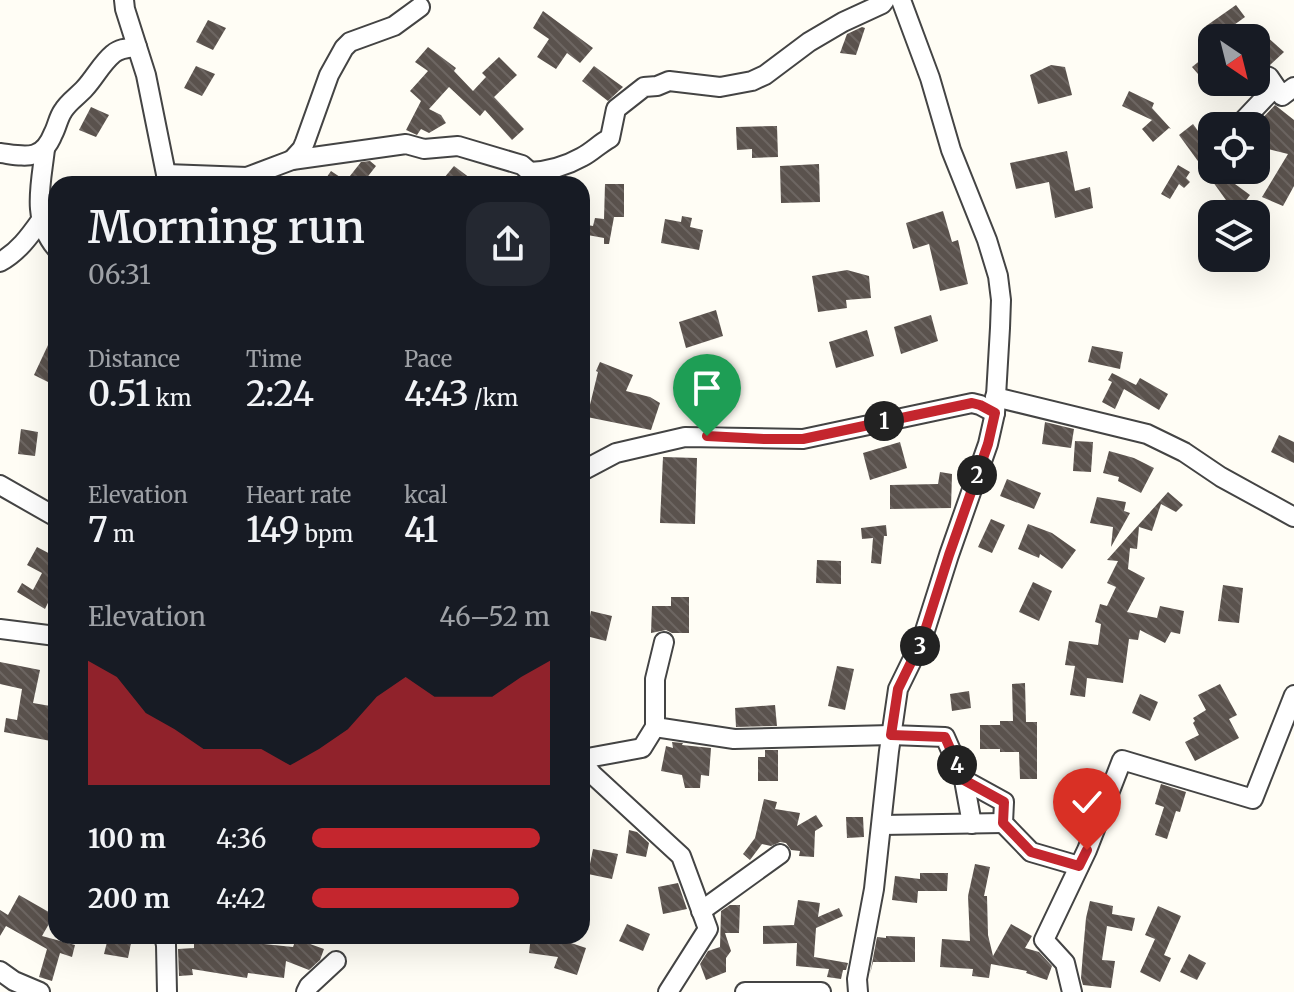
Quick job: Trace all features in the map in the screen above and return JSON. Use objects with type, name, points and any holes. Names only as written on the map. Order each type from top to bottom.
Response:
[{"type":"street","points":[[124,0],[146,75],[166,176]]},
{"type":"street","points":[[535,176],[582,157],[610,138],[616,109],[644,87],[669,81],[720,87],[752,81],[809,42],[885,0]]},
{"type":"street","points":[[858,992],[857,979],[874,889],[898,689],[922,640],[988,444],[995,405],[1001,300],[998,276],[987,240],[951,150],[930,78],[901,0]]},
{"type":"street","points":[[292,160],[302,149],[329,75],[344,48],[350,42],[394,26],[420,7]]},
{"type":"street","points":[[48,237],[41,220],[41,174],[45,149],[65,107],[115,53],[137,47]]},
{"type":"street","points":[[1255,112],[1285,87]]},
{"type":"street","points":[[250,176],[292,160],[406,144],[424,149],[458,146],[522,165],[529,176]]},
{"type":"street","points":[[0,153],[25,156],[45,149]]},
{"type":"street","points":[[25,156],[41,174]]},
{"type":"street","points":[[0,262],[14,254],[41,220]]},
{"type":"street","points":[[590,467],[616,453],[685,437],[803,439],[972,403],[1147,434],[1184,452],[1221,477],[1294,517]]},
{"type":"street","points":[[0,485],[48,512]]},
{"type":"street","points":[[0,629],[48,635]]},
{"type":"street","points":[[590,758],[642,748],[655,727],[655,679],[664,642]]},
{"type":"street","points":[[1072,992],[1065,963],[1044,940],[1079,866],[1122,760],[1253,799],[1294,695]]},
{"type":"street","points":[[655,727],[734,739],[891,735],[945,737],[964,780],[972,824]]},
{"type":"street","points":[[590,771],[681,856],[708,929],[668,992]]},
{"type":"street","points":[[964,780],[1004,802],[1003,823],[1031,852],[1079,866]]},
{"type":"street","points":[[882,825],[1003,823]]},
{"type":"street","points":[[701,911],[780,854]]},
{"type":"street","points":[[166,944],[167,992]]},
{"type":"street","points":[[306,992],[336,961]]},
{"type":"street","points":[[0,971],[40,992]]},
{"type":"street","points":[[745,992],[821,992]]},
{"type":"building","points":[[1236,5],[1245,17],[1235,24],[1209,24]]},
{"type":"building","points":[[543,11],[593,48],[580,63],[567,53],[556,69],[537,57],[549,39],[533,28]]},
{"type":"building","points":[[208,20],[226,28],[213,50],[196,42]]},
{"type":"building","points":[[865,28],[856,55],[840,53],[847,34]]},
{"type":"building","points":[[1270,40],[1284,52],[1270,65]]},
{"type":"building","points":[[428,47],[456,68],[454,71],[473,91],[486,77],[482,73],[499,57],[517,75],[494,97],[524,129],[512,140],[485,110],[480,116],[449,87],[429,109],[441,115],[446,123],[429,133],[421,129],[417,135],[406,130],[421,101],[410,91],[428,71],[415,62]]},
{"type":"building","points":[[1051,65],[1065,67],[1072,95],[1038,104],[1030,75]]},
{"type":"building","points":[[196,66],[215,74],[202,96],[184,88]]},
{"type":"building","points":[[594,66],[623,87],[608,101],[582,81]]},
{"type":"building","points":[[1129,91],[1154,103],[1152,108],[1171,129],[1153,142],[1142,129],[1152,120],[1122,106]]},
{"type":"building","points":[[1275,105],[1294,120],[1294,186],[1283,206],[1262,197],[1288,154],[1270,150],[1268,112]]},
{"type":"building","points":[[91,107],[109,115],[96,137],[79,130]]},
{"type":"building","points":[[1193,124],[1198,131],[1198,161],[1179,135]]},
{"type":"building","points":[[777,126],[778,157],[752,158],[752,149],[737,150],[736,127]]},
{"type":"building","points":[[1067,151],[1075,191],[1090,187],[1093,208],[1055,218],[1049,182],[1016,189],[1010,163]]},
{"type":"building","points":[[370,161],[376,166],[368,176],[350,176],[361,162]]},
{"type":"building","points":[[819,164],[820,202],[781,203],[780,166]]},
{"type":"building","points":[[1178,165],[1190,172],[1186,178],[1190,182],[1184,188],[1179,184],[1170,199],[1161,194]]},
{"type":"building","points":[[454,166],[467,176],[446,176]]},
{"type":"building","points":[[605,184],[624,184],[624,217],[614,217],[609,244],[604,244],[604,238],[590,235],[590,225],[593,226],[595,218],[604,219]]},
{"type":"building","points":[[1214,184],[1235,184],[1250,195],[1246,200],[1226,200]]},
{"type":"building","points":[[943,211],[952,242],[958,240],[968,284],[940,291],[929,244],[913,249],[906,223]]},
{"type":"building","points":[[682,216],[692,218],[690,227],[703,230],[699,250],[661,243],[665,219],[681,222]]},
{"type":"building","points":[[847,270],[869,276],[871,298],[846,300],[847,308],[818,312],[812,276]]},
{"type":"building","points":[[716,310],[723,336],[686,348],[679,322]]},
{"type":"building","points":[[931,315],[938,341],[901,354],[894,327]]},
{"type":"building","points":[[867,330],[874,356],[836,368],[829,342]]},
{"type":"building","points":[[48,345],[48,382],[34,375]]},
{"type":"building","points":[[1092,346],[1123,352],[1120,369],[1088,362]]},
{"type":"building","points":[[600,362],[633,375],[626,391],[660,403],[651,430],[590,418]]},
{"type":"building","points":[[1112,373],[1136,385],[1140,378],[1168,394],[1159,410],[1124,389],[1115,409],[1102,402],[1112,382],[1108,380]]},
{"type":"building","points":[[1045,422],[1074,429],[1071,448],[1042,444]]},
{"type":"building","points":[[21,429],[38,432],[35,456],[18,454]]},
{"type":"building","points":[[1279,435],[1294,442],[1294,463],[1271,452]]},
{"type":"building","points":[[1075,441],[1093,442],[1091,472],[1073,471]]},
{"type":"building","points":[[900,442],[907,468],[870,480],[863,453]]},
{"type":"building","points":[[1109,451],[1154,468],[1141,493],[1118,481],[1119,477],[1103,473]]},
{"type":"building","points":[[663,457],[697,458],[695,524],[660,523]]},
{"type":"building","points":[[940,472],[952,474],[951,508],[890,509],[890,485],[938,484]]},
{"type":"building","points":[[1007,479],[1041,493],[1034,509],[1000,496]]},
{"type":"building","points":[[1168,492],[1183,505],[1176,512],[1161,504],[1152,531],[1139,527],[1137,549],[1130,548],[1128,569],[1145,578],[1127,612],[1157,618],[1160,606],[1184,611],[1180,634],[1171,632],[1165,643],[1140,630],[1138,640],[1129,639],[1123,683],[1087,678],[1085,697],[1070,695],[1075,666],[1065,665],[1069,641],[1098,645],[1101,624],[1095,622],[1100,604],[1107,606],[1116,587],[1107,583],[1118,561],[1107,560]]},
{"type":"building","points":[[1097,497],[1126,502],[1124,511],[1130,513],[1111,547],[1113,527],[1090,523]]},
{"type":"building","points":[[991,519],[1005,525],[992,553],[978,547]]},
{"type":"building","points":[[1028,524],[1052,533],[1076,550],[1062,569],[1040,554],[1039,558],[1018,549]]},
{"type":"building","points":[[886,525],[881,564],[871,563],[873,538],[862,539],[861,528]]},
{"type":"building","points":[[37,547],[48,553],[48,603],[45,609],[17,592],[22,583],[33,590],[42,573],[27,565]]},
{"type":"building","points":[[817,560],[841,561],[841,584],[816,583]]},
{"type":"building","points":[[1033,582],[1052,591],[1039,621],[1019,612]]},
{"type":"building","points":[[1223,585],[1243,588],[1239,623],[1218,621]]},
{"type":"building","points":[[671,597],[689,597],[689,633],[666,630],[651,633],[652,606],[671,606]]},
{"type":"building","points":[[591,611],[612,616],[606,641],[590,637]]},
{"type":"building","points":[[0,662],[40,670],[33,703],[48,706],[48,740],[4,732],[6,718],[17,720],[22,689],[0,684]]},
{"type":"building","points":[[837,666],[854,669],[845,710],[828,706]]},
{"type":"building","points":[[1025,683],[1026,722],[1037,722],[1037,779],[1020,779],[1019,752],[980,749],[980,725],[1000,725],[1000,721],[1013,721],[1012,684]]},
{"type":"building","points":[[1220,684],[1237,715],[1229,719],[1239,738],[1195,761],[1185,742],[1199,735],[1193,718],[1206,710],[1198,695]]},
{"type":"building","points":[[969,691],[971,708],[952,711],[950,694]]},
{"type":"building","points":[[1140,694],[1158,702],[1150,721],[1132,713]]},
{"type":"building","points":[[775,705],[777,726],[736,727],[735,708]]},
{"type":"building","points":[[672,742],[711,748],[709,776],[701,775],[700,788],[685,788],[682,775],[661,771],[666,746],[673,748]]},
{"type":"building","points":[[765,750],[778,750],[778,781],[758,781],[758,757],[765,757]]},
{"type":"building","points":[[1161,784],[1186,792],[1167,839],[1155,835],[1164,807],[1155,804]]},
{"type":"building","points":[[764,799],[777,802],[775,809],[800,813],[797,826],[816,815],[823,826],[815,831],[814,857],[799,856],[800,851],[791,850],[786,843],[780,842],[771,846],[762,844],[750,860],[743,854],[755,838]]},
{"type":"building","points":[[846,817],[863,817],[864,837],[847,838]]},
{"type":"building","points":[[629,830],[637,832],[649,843],[646,857],[626,853]]},
{"type":"building","points":[[593,849],[618,854],[612,879],[590,874]]},
{"type":"building","points":[[975,864],[990,867],[984,896],[987,896],[988,935],[993,956],[1011,924],[1032,936],[1025,948],[1039,952],[1052,966],[1047,980],[1027,971],[991,964],[989,978],[972,976],[973,969],[940,967],[942,939],[970,941],[968,896]]},
{"type":"building","points":[[920,873],[948,873],[947,891],[918,891],[917,903],[892,900],[895,876],[920,879]]},
{"type":"building","points":[[678,883],[687,909],[663,914],[658,887]]},
{"type":"building","points":[[19,895],[48,912],[48,926],[42,936],[48,938],[48,944],[75,945],[72,957],[60,953],[52,981],[39,977],[47,949],[6,926],[0,936],[0,910],[8,915]]},
{"type":"building","points":[[798,900],[820,903],[818,917],[839,908],[843,916],[816,928],[814,957],[848,963],[841,979],[827,977],[829,969],[796,966],[797,943],[763,944],[763,926],[794,925]]},
{"type":"building","points":[[1090,901],[1113,906],[1112,914],[1135,918],[1132,931],[1107,926],[1102,960],[1115,961],[1111,988],[1083,985],[1081,978]]},
{"type":"building","points":[[730,905],[740,905],[739,933],[725,933],[731,951],[726,958],[726,972],[706,980],[700,964],[708,951],[720,947],[721,911]]},
{"type":"building","points":[[1158,906],[1181,916],[1164,955],[1171,958],[1160,982],[1140,972],[1155,939],[1145,935]]},
{"type":"building","points":[[627,924],[650,934],[643,951],[619,941]]},
{"type":"building","points":[[877,937],[915,937],[915,962],[873,962],[870,974]]},
{"type":"building","points":[[106,944],[131,944],[128,958],[104,954]]},
{"type":"building","points":[[194,944],[293,947],[294,944],[310,944],[324,949],[320,960],[309,970],[286,961],[284,978],[248,973],[247,978],[192,969],[193,975],[179,976],[178,949],[194,948]]},
{"type":"building","points":[[530,944],[574,944],[586,948],[577,975],[554,968],[558,957],[529,953]]},
{"type":"building","points":[[1189,954],[1206,963],[1197,980],[1180,972]]},
{"type":"route","points":[[707,436],[803,439],[972,403],[995,413],[988,444],[922,640],[898,689],[891,735],[945,737],[964,780],[1004,802],[1003,823],[1031,852],[1079,866],[1087,850]]}]
